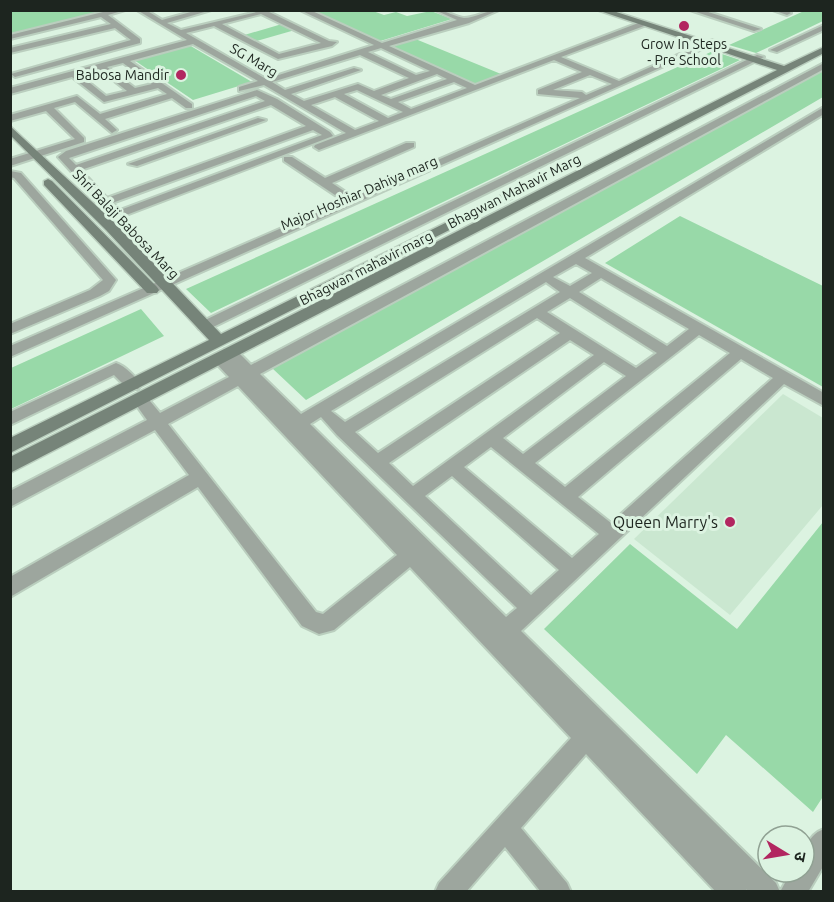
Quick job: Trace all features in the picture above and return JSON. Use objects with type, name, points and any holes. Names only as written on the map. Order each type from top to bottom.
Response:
[{"type":"main road","points":[[601,10],[641,24],[707,42]]},
{"type":"main road","points":[[616,11],[772,63]]},
{"type":"main road","name":"Bhagwan mahavir marg","points":[[10,466],[137,392],[483,209],[824,38]]},
{"type":"main road","name":"Bhagwan Mahavir Marg","points":[[219,350],[497,216],[772,63],[824,49]]},
{"type":"main road","name":"Shri Balaji Babosa Marg","points":[[13,138],[65,191],[106,222],[155,285],[204,326],[219,350]]},
{"type":"main road","name":"Shri Balaji Babosa Marg","points":[[65,191],[88,223],[155,285],[219,350]]},
{"type":"main road","points":[[483,209],[497,216]]},
{"type":"main road","points":[[88,223],[106,222]]},
{"type":"main road","name":"Bhagwan mahavir marg","points":[[10,446],[137,392]]},
{"type":"street","points":[[10,37],[122,10]]},
{"type":"street","name":"SG Marg","points":[[140,10],[355,134]]},
{"type":"street","points":[[161,22],[208,10]]},
{"type":"street","points":[[303,10],[475,88]]},
{"type":"street","points":[[10,163],[359,51],[466,21],[496,10]]},
{"type":"street","points":[[693,10],[757,29]]},
{"type":"street","points":[[776,10],[786,13]]},
{"type":"street","points":[[440,11],[466,21]]},
{"type":"street","points":[[179,33],[264,13],[329,44]]},
{"type":"street","points":[[13,72],[137,41],[103,15]]},
{"type":"street","points":[[216,24],[275,56],[282,57]]},
{"type":"street","points":[[106,222],[291,156],[328,136],[260,93],[63,156],[72,169],[116,213],[121,214],[291,156],[355,134],[641,24]]},
{"type":"street","points":[[10,51],[117,25]]},
{"type":"street","points":[[774,50],[824,27]]},
{"type":"street","points":[[347,38],[356,36]]},
{"type":"street","points":[[10,91],[193,41]]},
{"type":"street","points":[[280,77],[265,66],[282,57],[338,41]]},
{"type":"street","name":"Major Hoshiar Dahiya marg","points":[[10,352],[155,285],[707,42]]},
{"type":"street","points":[[359,51],[415,78]]},
{"type":"street","points":[[553,57],[617,83]]},
{"type":"street","points":[[284,93],[361,71],[336,59]]},
{"type":"street","points":[[124,60],[189,106]]},
{"type":"street","points":[[204,326],[772,63]]},
{"type":"street","points":[[10,500],[540,219],[824,65]]},
{"type":"street","points":[[101,67],[134,92]]},
{"type":"street","points":[[375,94],[436,70]]},
{"type":"street","points":[[13,72],[30,86]]},
{"type":"street","points":[[582,95],[541,92],[589,72]]},
{"type":"street","points":[[74,74],[102,98],[110,99],[159,85]]},
{"type":"street","points":[[391,102],[454,78]]},
{"type":"street","name":"Major Hoshiar Dahiya marg","points":[[350,200],[582,95],[617,83]]},
{"type":"street","points":[[303,104],[358,87],[411,112]]},
{"type":"street","points":[[335,93],[387,121]]},
{"type":"street","points":[[98,118],[174,95]]},
{"type":"street","points":[[10,118],[77,99],[112,130]]},
{"type":"street","points":[[72,169],[274,101]]},
{"type":"street","points":[[47,108],[81,140]]},
{"type":"street","points":[[298,429],[824,110]]},
{"type":"street","points":[[246,111],[273,128]]},
{"type":"street","points":[[298,429],[328,416],[552,281],[579,260],[824,117]]},
{"type":"street","points":[[106,202],[145,174],[273,128],[314,126]]},
{"type":"street","points":[[145,174],[273,128]]},
{"type":"street","points":[[323,183],[410,145]]},
{"type":"street","points":[[120,153],[145,174]]},
{"type":"street","points":[[291,156],[323,183],[350,200]]},
{"type":"street","points":[[10,174],[17,175],[110,280],[104,288],[95,293],[10,330]]},
{"type":"street","points":[[40,201],[65,191]]},
{"type":"street","points":[[579,260],[824,400]]},
{"type":"street","points":[[343,431],[601,273]]},
{"type":"street","points":[[552,281],[668,353]]},
{"type":"street","name":"Major Hoshiar Dahiya marg","points":[[10,344],[155,285]]},
{"type":"street","points":[[537,312],[637,376]]},
{"type":"street","points":[[523,463],[699,328]]},
{"type":"street","points":[[377,462],[570,333]]},
{"type":"street","points":[[219,350],[592,731],[767,891]]},
{"type":"street","points":[[565,497],[740,352]]},
{"type":"street","points":[[412,496],[604,355]]},
{"type":"street","points":[[10,419],[116,368],[137,392],[157,423],[309,619],[319,624],[327,623],[334,618],[411,555]]},
{"type":"street","points":[[507,630],[783,377]]},
{"type":"street","points":[[328,416],[531,608]]},
{"type":"street","points":[[298,429],[411,555],[443,577],[507,630],[592,731],[734,891]]},
{"type":"street","points":[[491,438],[612,534]]},
{"type":"street","points":[[452,466],[572,570]]},
{"type":"street","points":[[10,588],[200,477]]},
{"type":"street","points":[[448,891],[592,731]]},
{"type":"street","points":[[505,828],[558,891]]},
{"type":"street","points":[[793,891],[824,841]]},
{"type":"shaded area","name":"Queen Marry's","points":[[783,394],[823,418],[823,505],[730,615],[634,539]]},
{"type":"green space","points":[[11,10],[109,11],[11,34]]},
{"type":"green space","points":[[307,11],[373,11],[384,15],[396,12],[407,16],[431,11],[452,19],[377,42]]},
{"type":"green space","points":[[804,11],[823,11],[823,21],[756,53],[729,45]]},
{"type":"green space","points":[[282,24],[295,30],[253,42],[241,36]]},
{"type":"green space","points":[[413,38],[501,74],[475,84],[388,46]]},
{"type":"green space","points":[[189,45],[252,82],[193,100],[134,60]]},
{"type":"green space","points":[[713,51],[740,60],[211,313],[186,289]]},
{"type":"green space","points":[[823,68],[823,97],[306,400],[272,368]]},
{"type":"green space","points":[[680,216],[823,286],[823,387],[605,263]]},
{"type":"green space","points":[[141,309],[164,336],[11,409],[11,368]]},
{"type":"green space","points":[[823,522],[824,795],[813,812],[726,735],[697,774],[544,629],[630,544],[737,629]]},
{"type":"place","name":"Grow In Steps - Pre School","points":[[684,26]]},
{"type":"place","name":"Babosa Mandir","points":[[181,75]]},
{"type":"place","name":"Queen Marry's","points":[[730,522]]}]
